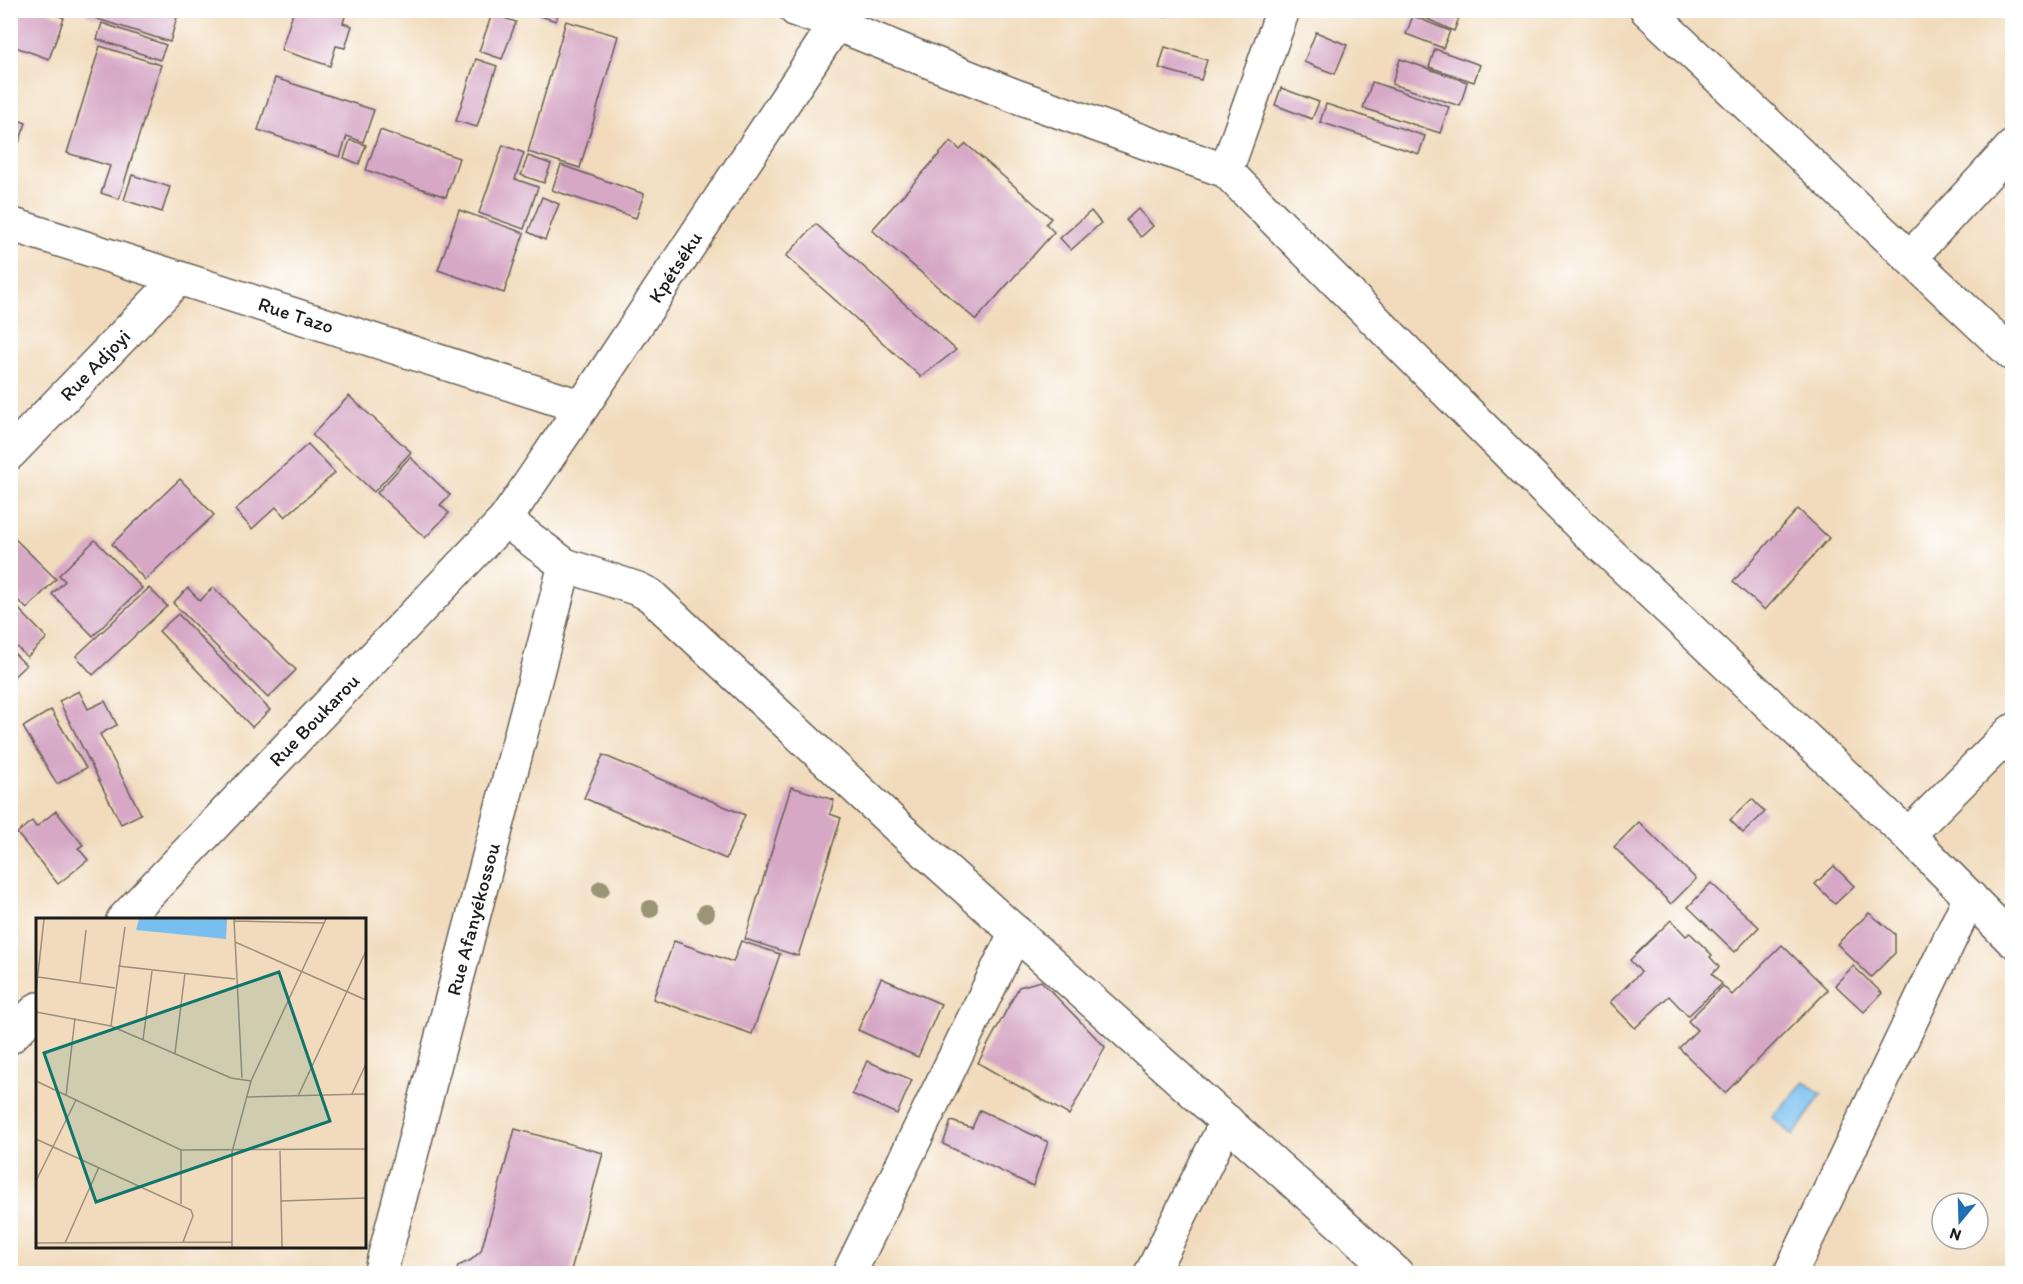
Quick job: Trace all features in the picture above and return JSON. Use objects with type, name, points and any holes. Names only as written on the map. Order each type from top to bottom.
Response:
[{"type":"street","points":[[795,10],[838,17],[1013,95],[1226,171],[1587,532],[1908,835],[2013,940]]},
{"type":"street","points":[[1226,171],[1283,10]]},
{"type":"street","points":[[1647,10],[2013,354]]},
{"type":"street","name":"Kpétséku","points":[[505,520],[582,407],[838,17]]},
{"type":"street","points":[[1910,258],[2013,147]]},
{"type":"street","name":"Rue Tazo","points":[[10,225],[582,407]]},
{"type":"street","name":"Rue Adjoyi","points":[[10,453],[180,278]]},
{"type":"street","points":[[505,520],[565,566],[638,589],[650,595],[899,828],[1397,1274]]},
{"type":"street","name":"Rue Boukarou","points":[[125,918],[505,520]]},
{"type":"street","name":"Rue Afanyékossou","points":[[380,1274],[565,566]]},
{"type":"street","points":[[1908,835],[2013,730]]},
{"type":"street","points":[[1790,1274],[1970,897]]},
{"type":"street","points":[[849,1274],[1016,932]]},
{"type":"street","points":[[10,1037],[36,1011]]},
{"type":"street","points":[[1151,1274],[1227,1121]]},
{"type":"water","points":[[1804,1082],[1822,1094],[1793,1136],[1772,1117]]},
{"type":"building","points":[[17,10],[44,10],[64,18],[49,59],[10,45],[10,29]]},
{"type":"building","points":[[87,10],[141,10],[151,14],[152,10],[179,10],[170,42],[85,15]]},
{"type":"building","points":[[294,10],[347,10],[343,23],[352,26],[345,48],[336,46],[330,66],[281,50]]},
{"type":"building","points":[[539,10],[559,10],[556,21],[537,15]]},
{"type":"building","points":[[1147,10],[1168,10],[1165,17]]},
{"type":"building","points":[[1415,10],[1462,10],[1454,31],[1414,13]]},
{"type":"building","points":[[492,14],[516,22],[502,59],[479,51]]},
{"type":"building","points":[[1413,16],[1450,31],[1443,48],[1406,34]]},
{"type":"building","points":[[566,21],[618,36],[580,168],[528,152]]},
{"type":"building","points":[[102,23],[166,45],[160,60],[97,39]]},
{"type":"building","points":[[1316,32],[1347,45],[1335,74],[1304,62]]},
{"type":"building","points":[[100,46],[161,65],[119,199],[101,193],[110,166],[67,153]]},
{"type":"building","points":[[1165,47],[1207,60],[1201,80],[1159,68]]},
{"type":"building","points":[[1435,49],[1480,65],[1474,82],[1429,67]]},
{"type":"building","points":[[476,59],[497,66],[477,127],[456,121]]},
{"type":"building","points":[[1400,59],[1467,82],[1460,106],[1392,84]]},
{"type":"building","points":[[275,78],[374,110],[363,142],[347,136],[340,157],[258,130]]},
{"type":"building","points":[[1372,82],[1449,107],[1440,133],[1363,108]]},
{"type":"building","points":[[1281,88],[1319,102],[1312,119],[1275,105]]},
{"type":"building","points":[[1326,104],[1425,136],[1419,154],[1320,122]]},
{"type":"building","points":[[10,117],[26,123],[13,159],[10,158]]},
{"type":"building","points":[[380,130],[459,158],[446,197],[366,170]]},
{"type":"building","points":[[350,140],[366,145],[359,164],[344,158]]},
{"type":"building","points":[[951,141],[960,150],[966,144],[1051,218],[1046,224],[1054,232],[976,320],[872,230]]},
{"type":"building","points":[[503,145],[524,153],[515,179],[538,187],[524,229],[479,213]]},
{"type":"building","points":[[528,156],[551,164],[544,183],[521,175]]},
{"type":"building","points":[[561,165],[644,194],[636,218],[552,190]]},
{"type":"building","points":[[132,175],[170,187],[162,212],[124,200]]},
{"type":"building","points":[[542,197],[559,204],[545,240],[528,232]]},
{"type":"building","points":[[1138,209],[1153,226],[1141,237],[1126,220]]},
{"type":"building","points":[[459,210],[524,233],[504,293],[438,270]]},
{"type":"building","points":[[1091,211],[1101,223],[1071,250],[1060,238]]},
{"type":"building","points":[[816,224],[956,350],[921,377],[786,256]]},
{"type":"building","points":[[349,396],[411,452],[374,492],[312,435]]},
{"type":"building","points":[[308,444],[335,473],[285,517],[276,507],[252,529],[235,510]]},
{"type":"building","points":[[410,457],[450,495],[440,505],[449,513],[425,538],[377,493]]},
{"type":"building","points":[[180,479],[214,515],[145,580],[112,544]]},
{"type":"building","points":[[1798,509],[1829,538],[1765,610],[1733,582]]},
{"type":"building","points":[[10,534],[56,579],[27,609],[10,592]]},
{"type":"building","points":[[95,540],[142,588],[93,636],[52,594],[65,581],[59,575]]},
{"type":"building","points":[[213,587],[296,670],[268,698],[173,603],[188,588],[200,601]]},
{"type":"building","points":[[149,588],[167,606],[93,675],[76,656]]},
{"type":"building","points":[[10,600],[47,638],[27,657],[10,640]]},
{"type":"building","points":[[178,614],[270,710],[252,727],[159,631]]},
{"type":"building","points":[[10,649],[26,665],[10,680]]},
{"type":"building","points":[[79,691],[88,709],[105,701],[117,725],[100,734],[141,814],[121,824],[59,701]]},
{"type":"building","points":[[51,710],[86,768],[57,784],[23,727]]},
{"type":"building","points":[[603,755],[745,815],[726,859],[584,798]]},
{"type":"building","points":[[791,787],[834,800],[830,814],[841,818],[798,956],[745,939]]},
{"type":"building","points":[[1752,799],[1765,812],[1743,833],[1730,820]]},
{"type":"building","points":[[56,811],[83,845],[78,848],[88,860],[58,884],[17,833],[32,821],[36,827]]},
{"type":"building","points":[[1639,822],[1696,879],[1671,904],[1614,847]]},
{"type":"building","points":[[1834,866],[1854,886],[1835,904],[1815,884]]},
{"type":"building","points":[[1711,883],[1759,927],[1735,952],[1688,907]]},
{"type":"building","points":[[1869,913],[1895,934],[1895,953],[1871,977],[1837,944]]},
{"type":"building","points":[[1671,920],[1686,936],[1690,933],[1712,955],[1710,957],[1719,967],[1712,974],[1722,984],[1688,1016],[1669,996],[1635,1028],[1610,1002],[1641,972],[1630,960]]},
{"type":"building","points":[[674,941],[733,962],[741,941],[780,954],[752,1034],[653,999]]},
{"type":"building","points":[[1782,945],[1828,990],[1725,1093],[1679,1048],[1697,1030],[1688,1021],[1723,986],[1732,995]]},
{"type":"building","points":[[1853,966],[1882,993],[1864,1012],[1835,985]]},
{"type":"building","points":[[881,978],[941,1004],[918,1057],[858,1030]]},
{"type":"building","points":[[1041,981],[1105,1047],[1069,1115],[978,1063],[1019,987]]},
{"type":"building","points":[[867,1061],[912,1080],[897,1114],[852,1094]]},
{"type":"building","points":[[980,1110],[1048,1142],[1033,1186],[943,1144],[951,1121],[972,1128]]},
{"type":"building","points":[[515,1129],[603,1153],[570,1274],[456,1274],[458,1266],[471,1260],[481,1251]]}]
